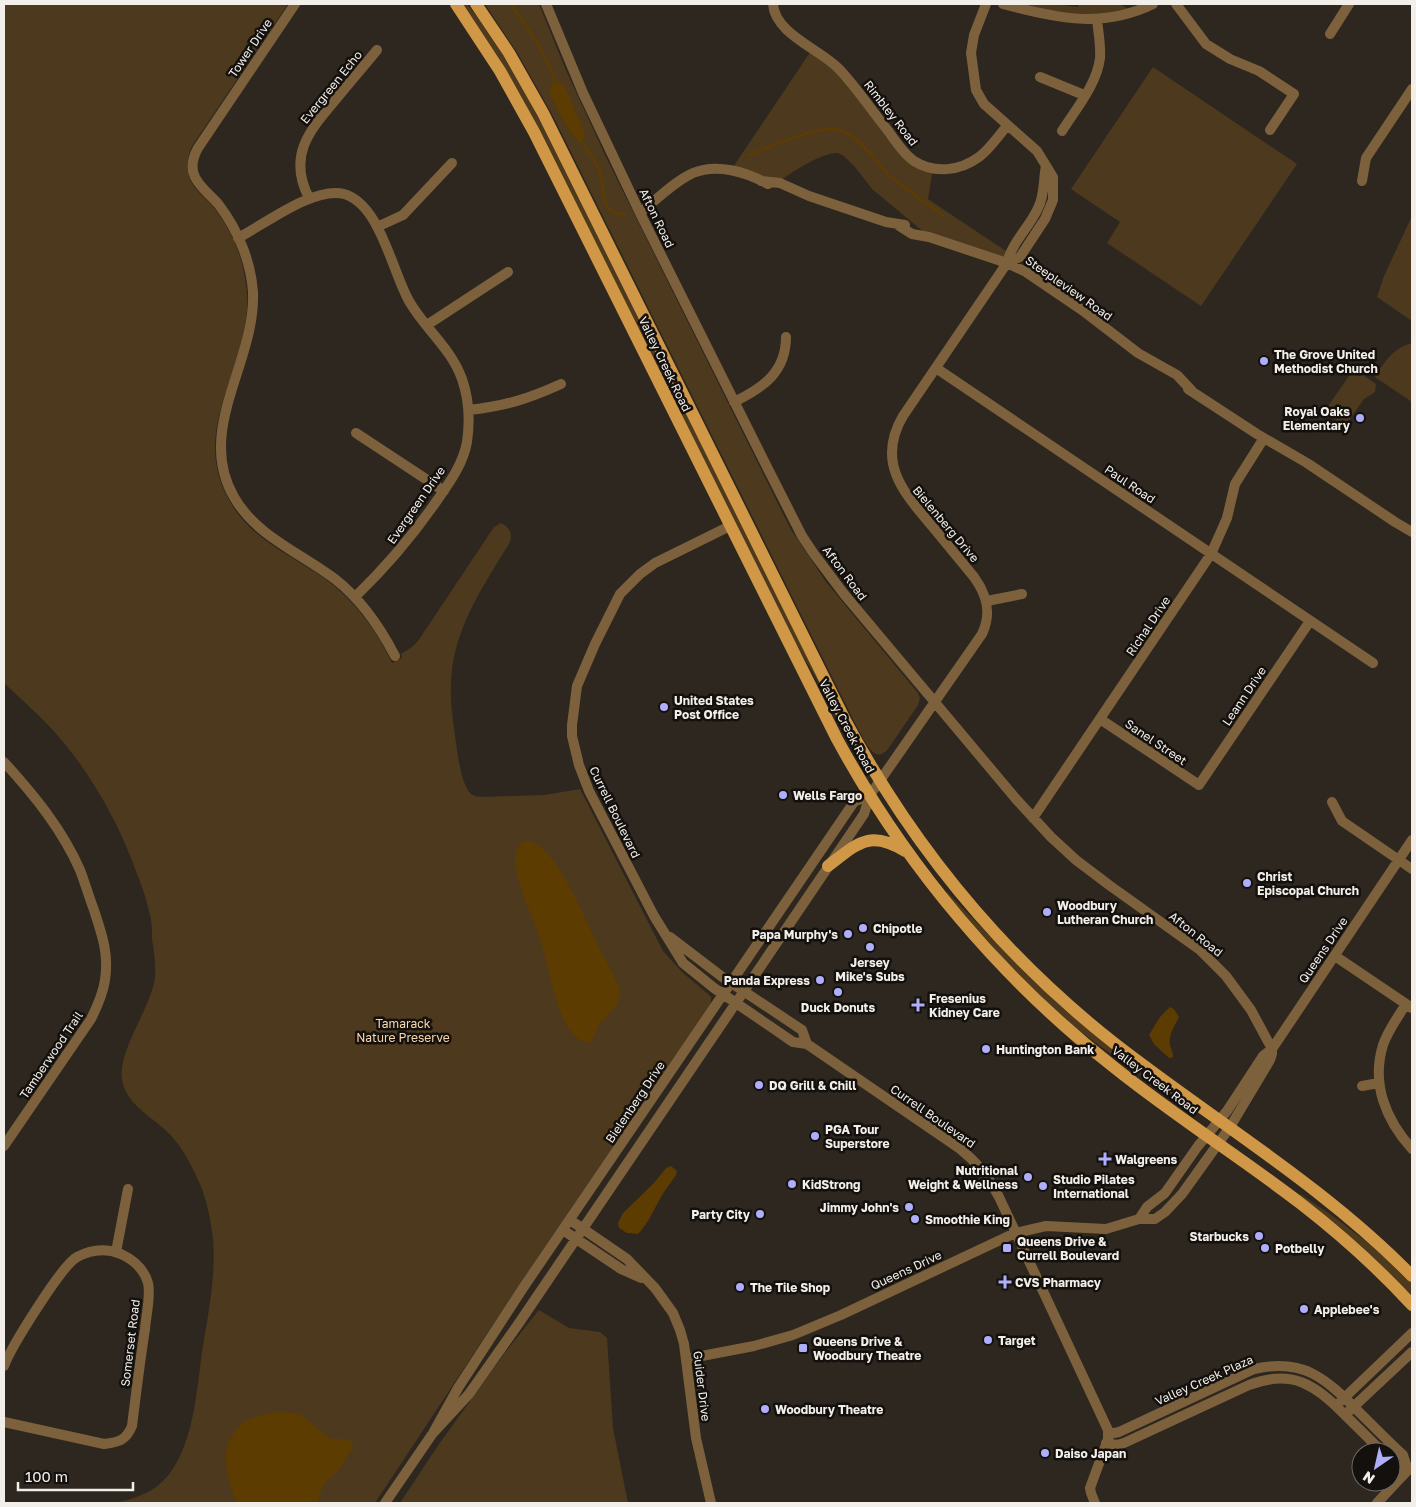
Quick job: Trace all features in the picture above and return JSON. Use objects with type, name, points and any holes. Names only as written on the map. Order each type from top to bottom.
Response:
[{"type":"main road","name":"Valley Creek Road","points":[[456,4],[487,49],[526,117],[832,731],[870,795],[935,889],[975,936],[1043,1006],[1117,1070],[1279,1187],[1328,1225],[1374,1266],[1412,1305]]},
{"type":"main road","name":"Valley Creek Road","points":[[476,4],[509,53],[543,113],[837,705],[880,781],[912,831],[949,881],[996,934],[1032,972],[1071,1007],[1112,1042],[1326,1197],[1412,1276]]},
{"type":"main road","points":[[828,866],[862,842],[873,840],[889,843],[909,853]]},
{"type":"street","name":"Tower Drive","points":[[295,4],[226,106],[195,154],[192,162],[196,178],[226,214],[244,250],[251,278],[253,306],[249,337],[222,426],[220,451],[225,476],[235,499],[250,519],[269,535],[336,580],[355,597],[379,627],[395,656]]},
{"type":"street","name":"Afton Road","points":[[546,4],[589,107],[640,213],[802,536],[844,594],[1033,818],[1076,860],[1209,958],[1242,996],[1272,1049]]},
{"type":"street","name":"Rimbley Road","points":[[773,4],[775,15],[783,27],[837,67],[902,149],[916,162],[934,168],[959,168],[980,156],[1007,126]]},
{"type":"street","name":"Bielenberg Drive","points":[[433,1433],[469,1394],[583,1229],[864,814],[870,795],[982,634],[987,619],[987,601],[982,588],[905,494],[894,469],[892,451],[896,429],[902,418],[1007,263],[1020,257],[1050,210],[1054,189],[1053,177],[1037,151],[984,104],[976,90],[971,52],[974,35],[986,4]]},
{"type":"street","points":[[1003,4],[1053,17],[1075,19],[1096,19],[1128,13],[1153,4]]},
{"type":"street","points":[[1176,4],[1206,44],[1230,59],[1259,71],[1294,94],[1270,130]]},
{"type":"street","points":[[1330,34],[1349,4]]},
{"type":"street","points":[[1062,130],[1094,80],[1100,59],[1096,19]]},
{"type":"street","name":"Evergreen Echo","points":[[309,198],[301,175],[301,152],[304,142],[318,121],[377,50]]},
{"type":"street","points":[[1040,77],[1084,95]]},
{"type":"street","points":[[1362,181],[1366,158],[1412,90]]},
{"type":"street","points":[[377,227],[403,215],[452,163]]},
{"type":"street","name":"Steepleview Road","points":[[640,213],[681,180],[693,173],[705,170],[728,170],[783,190],[797,191],[898,225],[912,234],[929,237],[1007,263],[1026,272],[1060,294],[1158,366],[1173,381],[1298,457],[1411,532]]},
{"type":"street","name":"Evergreen Drive","points":[[238,238],[309,198],[333,192],[352,197],[371,215],[404,291],[414,308],[444,346],[457,366],[463,380],[469,410],[469,426],[464,452],[455,474],[409,541],[355,597]]},
{"type":"street","points":[[427,325],[508,272]]},
{"type":"street","points":[[734,402],[757,390],[771,377],[785,355],[786,337]]},
{"type":"street","name":"Paul Road","points":[[936,368],[1373,663]]},
{"type":"street","points":[[469,410],[519,402],[561,384]]},
{"type":"street","points":[[356,433],[444,491]]},
{"type":"street","name":"Richal Drive","points":[[1033,818],[1211,554],[1226,518],[1235,484],[1264,438]]},
{"type":"street","name":"Currell Boulevard","points":[[730,526],[655,563],[630,583],[620,594],[611,609],[583,670],[574,699],[572,736],[578,765],[589,791],[639,887],[683,963],[736,1004],[793,1042],[807,1044],[959,1148],[975,1161],[993,1184],[1108,1438]]},
{"type":"street","points":[[987,601],[1022,594]]},
{"type":"street","name":"Leann Drive","points":[[1199,785],[1310,621]]},
{"type":"street","name":"Sanel Street","points":[[1100,719],[1199,785]]},
{"type":"street","name":"Tamberwood Trail","points":[[4,762],[38,801],[68,845],[80,871],[105,943],[106,961],[105,980],[100,999],[91,1019],[4,1146]]},
{"type":"street","name":"Bielenberg Drive","points":[[385,1503],[433,1433],[467,1374],[563,1230],[854,802],[870,795]]},
{"type":"street","points":[[1332,802],[1342,821],[1412,869]]},
{"type":"street","name":"Queens Drive","points":[[686,1359],[765,1344],[801,1332],[1016,1233],[1046,1226],[1106,1229],[1139,1219],[1155,1219],[1165,1212],[1182,1194],[1218,1144],[1225,1124],[1263,1056],[1272,1049],[1412,840]]},
{"type":"street","name":"Currell Boulevard","points":[[665,933],[731,983],[802,1030],[807,1044]]},
{"type":"street","points":[[1335,956],[1409,1006],[1390,1030],[1383,1044],[1379,1083],[1389,1118],[1412,1149]]},
{"type":"street","points":[[1362,1086],[1379,1083]]},
{"type":"street","name":"Queens Drive","points":[[1139,1219],[1147,1207],[1164,1193],[1207,1136],[1225,1124]]},
{"type":"street","points":[[116,1252],[128,1189]]},
{"type":"street","name":"Guider Drive","points":[[570,1220],[627,1259],[661,1295],[676,1319],[682,1336],[696,1438],[711,1503]]},
{"type":"street","name":"Guider Drive","points":[[563,1230],[621,1269],[647,1281]]},
{"type":"street","name":"Somerset Road","points":[[4,1366],[64,1269],[76,1257],[90,1251],[108,1249],[131,1258],[142,1270],[148,1285],[146,1319],[132,1426],[124,1439],[104,1444],[4,1422]]},
{"type":"street","points":[[1336,1405],[1412,1333]]},
{"type":"street","points":[[1345,1415],[1412,1352]]},
{"type":"street","name":"Valley Creek Plaza","points":[[1372,1442],[1324,1394],[1310,1385],[1288,1379],[1270,1379],[1249,1384],[1124,1443],[1117,1445],[1108,1438],[1254,1369],[1268,1366],[1298,1368],[1315,1374],[1331,1384],[1403,1456],[1408,1470]]},
{"type":"street","points":[[1095,1503],[1090,1488],[1108,1438]]},
{"type":"street","points":[[1377,1503],[1408,1470],[1401,1467]]},
{"type":"green space","name":"Tamarack Nature Preserve","points":[[4,4],[288,4],[192,146],[188,162],[192,183],[221,217],[233,238],[241,260],[246,283],[246,322],[218,422],[215,447],[218,473],[229,500],[237,513],[259,535],[324,578],[345,596],[379,638],[392,663],[402,658],[401,654],[418,641],[494,527],[501,523],[508,528],[511,533],[510,542],[480,593],[463,627],[453,665],[451,685],[452,712],[458,757],[467,789],[474,796],[481,797],[544,795],[580,789],[663,951],[683,973],[711,997],[711,1004],[525,1276],[375,1503],[116,1503],[142,1495],[163,1481],[174,1467],[186,1441],[194,1411],[211,1296],[213,1239],[208,1211],[195,1172],[178,1144],[168,1132],[138,1107],[126,1093],[123,1084],[124,1059],[152,990],[155,977],[151,918],[140,881],[111,814],[90,778],[52,729],[4,683]]},
{"type":"green space","points":[[462,4],[467,4],[487,28],[526,93],[822,684],[820,685],[786,627],[499,58]]},
{"type":"green space","points":[[485,4],[539,4],[565,68],[605,155],[790,528],[826,582],[918,693],[920,698],[918,705],[888,749],[883,753],[878,755],[870,750],[858,729],[553,116],[518,54]]},
{"type":"green space","points":[[1003,4],[1055,4],[1078,7],[1079,4],[1120,4],[1133,12],[1097,19]]},
{"type":"green space","points":[[813,48],[829,60],[902,149],[933,168],[928,199],[1009,253],[1007,263],[931,238],[872,189],[855,167],[838,153],[823,156],[799,168],[778,182],[731,170]]},
{"type":"green space","points":[[1153,67],[1297,164],[1201,306],[1107,243],[1120,222],[1071,189]]},
{"type":"green space","points":[[1412,216],[1412,321],[1377,297],[1384,276]]},
{"type":"green space","points":[[1412,343],[1412,402],[1375,377],[1395,352],[1405,345]]},
{"type":"green space","points":[[1353,370],[1356,370],[1376,384],[1375,392],[1364,399],[1345,426],[1324,412]]},
{"type":"green space","points":[[947,892],[988,934],[1194,1107],[1190,1112],[1066,1021],[1017,974],[945,893]]},
{"type":"green space","points":[[1300,1194],[1386,1258],[1412,1283],[1412,1295],[1299,1196]]},
{"type":"green space","points":[[539,1310],[569,1328],[600,1332],[607,1338],[613,1428],[628,1503],[400,1503],[439,1444],[507,1350]]},
{"type":"shaded area","points":[[552,83],[562,83],[565,87],[585,134],[582,143],[568,128],[549,91]]},
{"type":"shaded area","points":[[523,841],[534,843],[556,864],[575,897],[620,991],[620,997],[616,1006],[599,1025],[589,1043],[579,1039],[570,1031],[554,994],[540,939],[516,871],[516,853]]},
{"type":"shaded area","points":[[1170,1007],[1174,1009],[1179,1017],[1170,1037],[1173,1057],[1169,1058],[1154,1044],[1149,1035],[1160,1017]]},
{"type":"shaded area","points":[[671,1166],[677,1171],[676,1175],[638,1234],[627,1233],[619,1228],[618,1223],[623,1213],[654,1183],[666,1168]]},
{"type":"shaded area","points":[[278,1412],[299,1414],[309,1420],[325,1435],[333,1439],[348,1440],[352,1442],[353,1447],[338,1471],[323,1485],[317,1503],[237,1503],[229,1481],[226,1458],[227,1447],[231,1437],[248,1420]]},
{"type":"waterway","points":[[511,4],[542,52],[556,83]]},
{"type":"waterway","points":[[748,155],[813,132],[832,129],[840,130],[857,140],[890,176],[943,215]]},
{"type":"waterway","points":[[582,143],[599,169],[606,205],[616,213],[625,214]]},
{"type":"place","name":"The Grove United Methodist Church","points":[[1264,361]]},
{"type":"place","name":"Royal Oaks Elementary","points":[[1360,418]]},
{"type":"place","name":"United States Post Office","points":[[664,707]]},
{"type":"place","name":"Wells Fargo","points":[[783,795]]},
{"type":"place","name":"Christ Episcopal Church","points":[[1247,883]]},
{"type":"place","name":"Woodbury Lutheran Church","points":[[1047,912]]},
{"type":"place","name":"Chipotle","points":[[863,928]]},
{"type":"place","name":"Papa Murphy's","points":[[848,934]]},
{"type":"place","name":"Jersey Mike's Subs","points":[[870,947]]},
{"type":"place","name":"Panda Express","points":[[820,980]]},
{"type":"place","name":"Duck Donuts","points":[[838,992]]},
{"type":"place","name":"Fresenius Kidney Care","points":[[918,1005]]},
{"type":"place","name":"Huntington Bank","points":[[986,1049]]},
{"type":"place","name":"DQ Grill & Chill","points":[[759,1085]]},
{"type":"place","name":"PGA Tour Superstore","points":[[815,1136]]},
{"type":"place","name":"Walgreens","points":[[1105,1159]]},
{"type":"place","name":"Nutritional Weight & Wellness","points":[[1028,1177]]},
{"type":"place","name":"KidStrong","points":[[792,1184]]},
{"type":"place","name":"Studio Pilates International","points":[[1043,1186]]},
{"type":"place","name":"Jimmy John's","points":[[909,1207]]},
{"type":"place","name":"Party City","points":[[760,1214]]},
{"type":"place","name":"Smoothie King","points":[[915,1219]]},
{"type":"place","name":"Starbucks","points":[[1259,1236]]},
{"type":"place","name":"Queens Drive & Currell Boulevard","points":[[1007,1248]]},
{"type":"place","name":"Potbelly","points":[[1265,1248]]},
{"type":"place","name":"CVS Pharmacy","points":[[1005,1282]]},
{"type":"place","name":"The Tile Shop","points":[[740,1287]]},
{"type":"place","name":"Applebee's","points":[[1304,1309]]},
{"type":"place","name":"Target","points":[[988,1340]]},
{"type":"place","name":"Queens Drive & Woodbury Theatre","points":[[803,1348]]},
{"type":"place","name":"Woodbury Theatre","points":[[765,1409]]},
{"type":"place","name":"Daiso Japan","points":[[1045,1453]]}]
